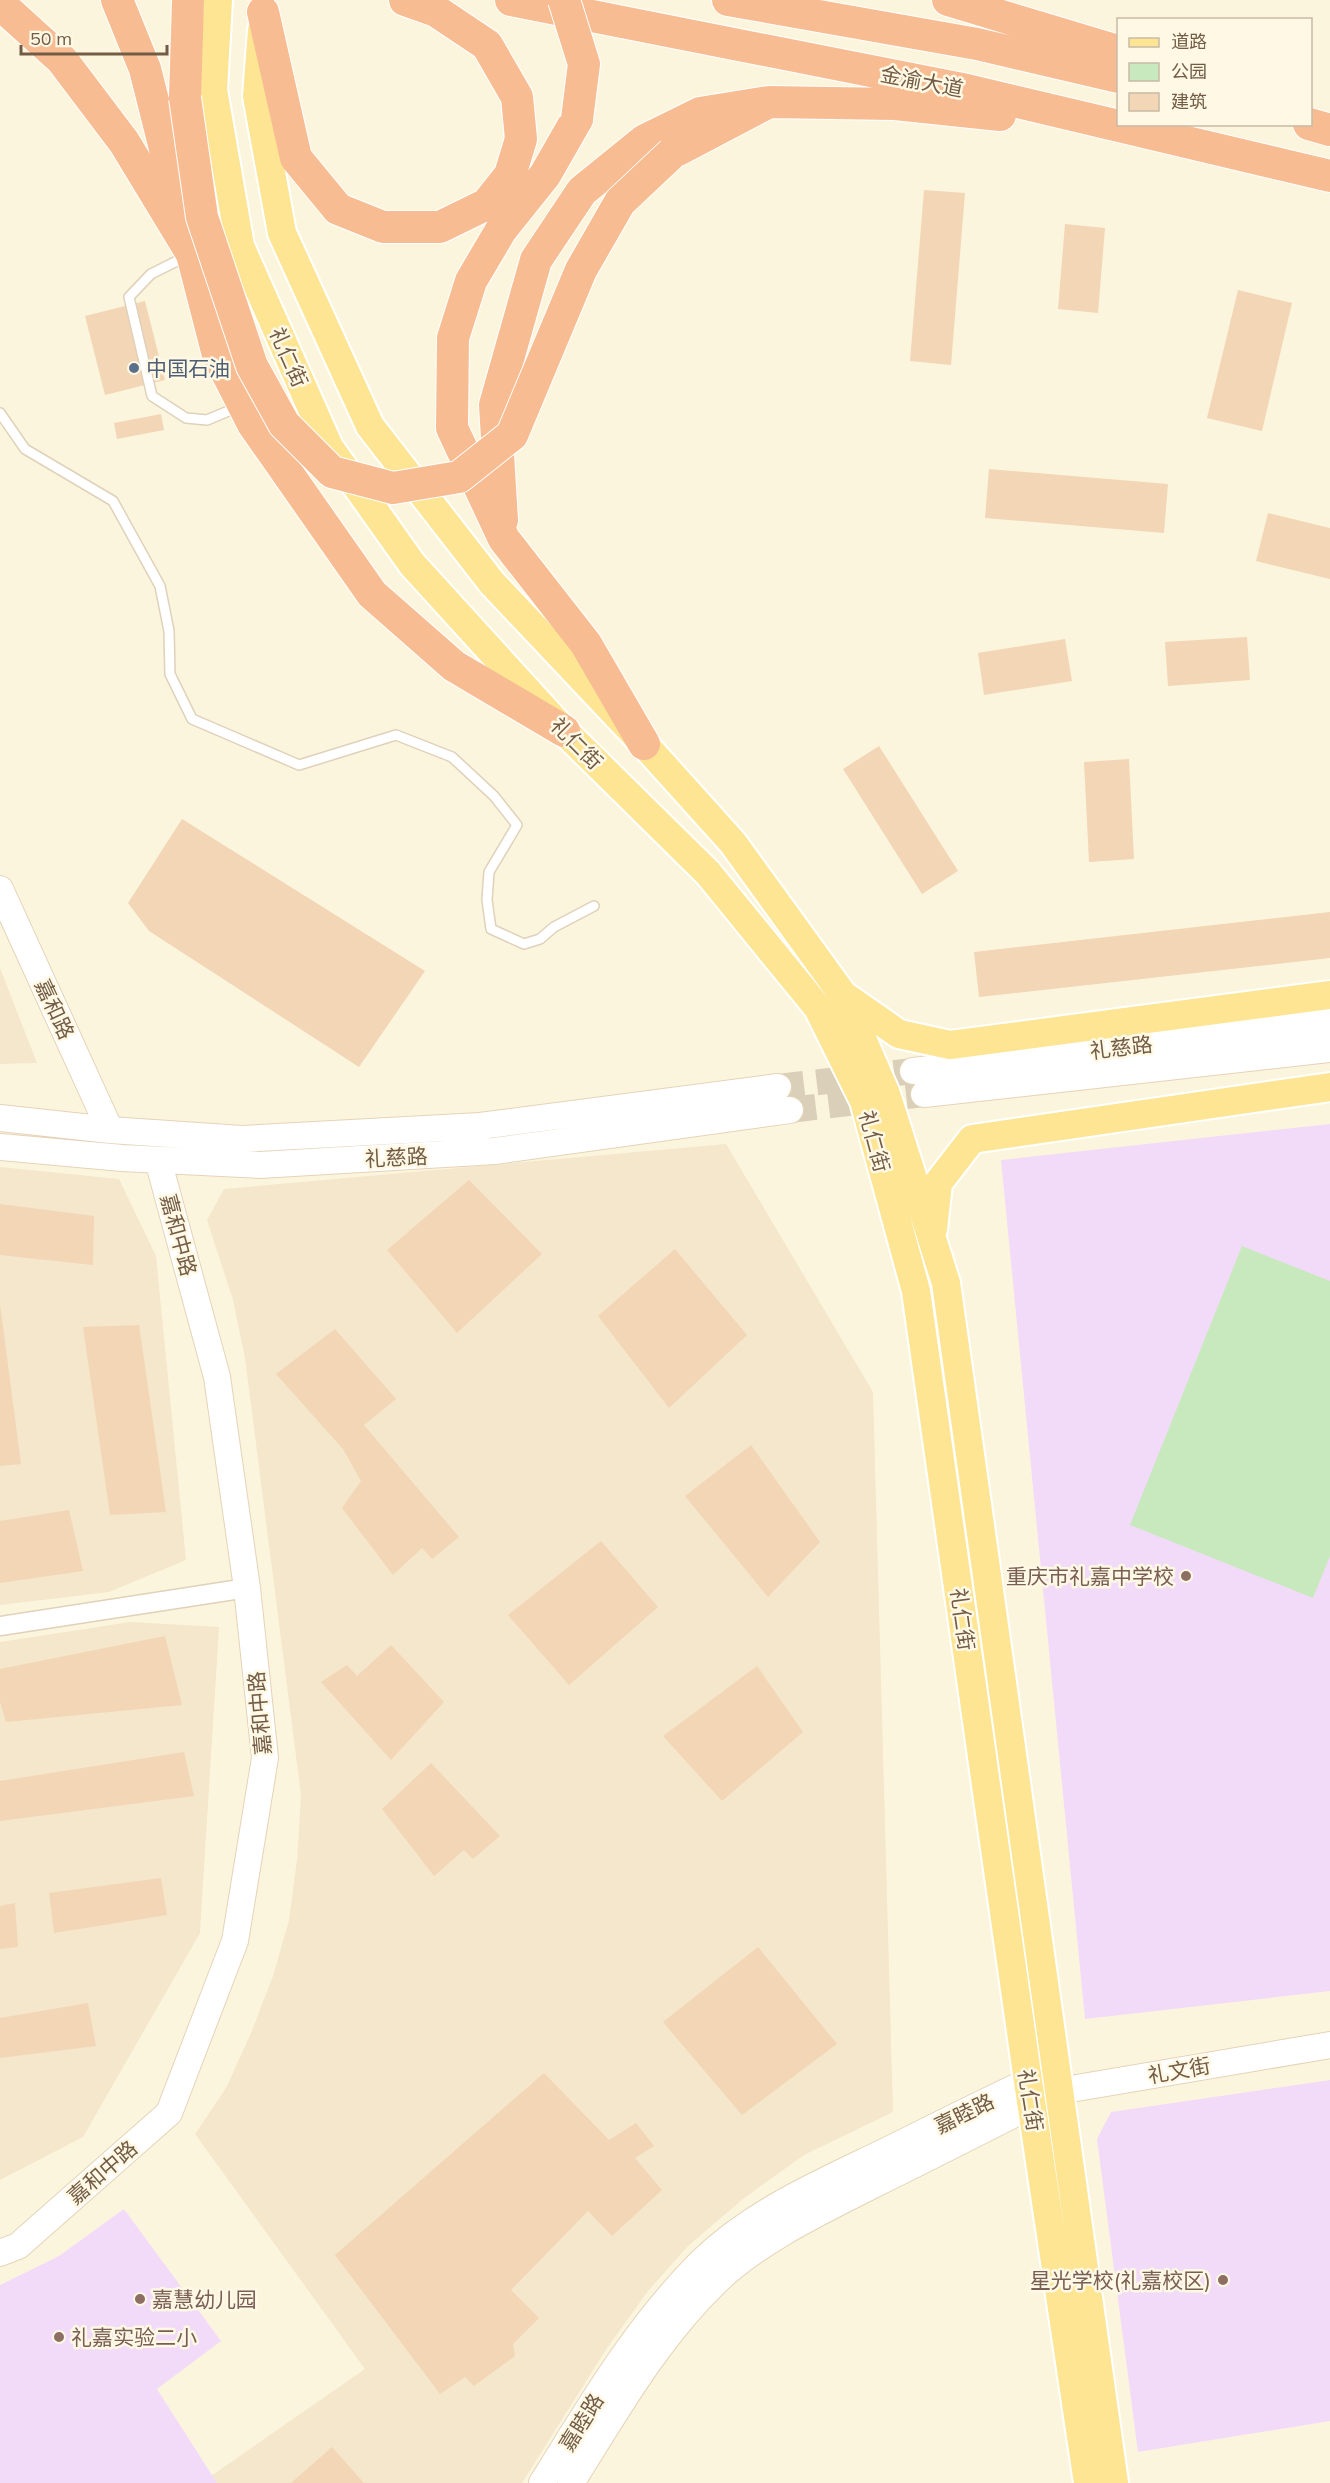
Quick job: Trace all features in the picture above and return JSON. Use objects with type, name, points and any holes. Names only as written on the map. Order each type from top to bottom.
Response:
[{"type":"highway","points":[[117,0],[145,69],[218,355],[253,424],[372,594],[454,666],[564,731]]},
{"type":"highway","points":[[188,0],[185,98],[202,217],[252,366],[284,424],[332,472],[393,488],[459,477],[512,435],[581,270],[620,202],[672,153],[769,102]]},
{"type":"highway","points":[[264,6],[296,158],[303,167],[338,209],[383,227],[440,227],[487,204],[510,175],[521,139],[517,97],[487,45],[436,11],[405,0]]},
{"type":"highway","name":"金渝大道","points":[[511,0],[967,90],[1117,124]]},
{"type":"highway","points":[[564,0],[584,64],[577,119],[545,175],[501,230],[471,282],[453,338],[452,428],[504,539],[585,644],[644,744]]},
{"type":"highway","points":[[728,0],[977,44],[1117,77]]},
{"type":"highway","points":[[831,0],[977,44]]},
{"type":"highway","points":[[948,0],[1117,50]]},
{"type":"highway","points":[[0,4],[62,60],[124,142],[192,254]]},
{"type":"highway","points":[[504,539],[495,405],[536,260],[582,191],[645,140],[700,113],[769,102],[895,104],[1139,129]]},
{"type":"highway","points":[[1312,119],[1330,128]]},
{"type":"highway","points":[[1312,125],[1330,128]]},
{"type":"highway","name":"金渝大道","points":[[1126,126],[1330,176]]},
{"type":"main road","name":"礼仁街","points":[[218,0],[213,90],[240,246],[329,447],[412,564],[564,731],[708,873],[818,1008],[864,1101],[916,1291],[1088,2483]]},
{"type":"main road","name":"礼仁街","points":[[264,6],[257,96],[282,233],[370,426],[492,583],[644,744],[733,843],[843,995],[886,1094],[946,1283],[1114,2483]]},
{"type":"main road","points":[[843,995],[899,1034],[950,1045],[1330,995]]},
{"type":"main road","points":[[932,1237],[938,1183],[972,1139],[1330,1086]]},
{"type":"street","name":"嘉和路","points":[[0,889],[110,1130]]},
{"type":"street","name":"礼慈路","points":[[913,1071],[1330,1023]]},
{"type":"street","name":"礼慈路","points":[[924,1094],[1330,1048]]},
{"type":"street","name":"礼慈路","points":[[0,1118],[110,1130],[242,1139],[480,1126],[778,1087]]},
{"type":"street","name":"礼慈路","points":[[0,1147],[158,1160],[260,1165],[495,1151],[790,1110]]},
{"type":"street","name":"嘉和中路","points":[[0,2253],[18,2246],[169,2113],[235,1941],[265,1758],[247,1588],[217,1377],[158,1160]]},
{"type":"street","points":[[0,1626],[247,1588]]},
{"type":"street","name":"礼文街","points":[[1030,2093],[1057,2080],[1330,2045]]},
{"type":"street","name":"嘉睦路","points":[[542,2483],[623,2355],[662,2305],[702,2261],[752,2222],[803,2192],[1030,2093]]},
{"type":"street","name":"嘉睦路","points":[[571,2483],[643,2368],[682,2318],[719,2279],[762,2246],[1030,2093]]},
{"type":"lane","points":[[192,254],[151,274],[129,297],[152,396],[186,418],[207,420],[243,404]]},
{"type":"lane","points":[[0,412],[25,449],[113,501],[160,586],[169,631],[170,674],[192,719],[299,765],[396,735],[452,757],[494,796],[517,825],[489,872],[487,900],[491,929],[524,944],[540,939],[554,927],[594,906]]},
{"type":"shaded area","points":[[0,968],[37,1063],[0,1064]]},
{"type":"shaded area","name":"重庆市礼嘉中学校","points":[[1330,1124],[1330,1991],[1085,2019],[1001,1160]]},
{"type":"shaded area","points":[[726,1144],[873,1392],[893,2112],[804,2155],[743,2199],[688,2246],[648,2291],[607,2348],[522,2483],[217,2483],[211,2476],[365,2369],[195,2134],[226,2088],[273,1976],[289,1920],[297,1860],[301,1795],[245,1358],[233,1300],[207,1220],[224,1189]]},
{"type":"shaded area","points":[[0,1167],[119,1179],[156,1256],[186,1560],[109,1592],[0,1605]]},
{"type":"shaded area","points":[[130,1622],[219,1627],[200,1933],[83,2137],[0,2180],[0,1642]]},
{"type":"shaded area","name":"星光学校(礼嘉校区)","points":[[1330,2080],[1330,2421],[1138,2452],[1097,2139],[1111,2112]]},
{"type":"shaded area","name":"礼嘉实验二小","points":[[124,2209],[221,2341],[157,2389],[217,2483],[0,2483],[0,2285],[59,2256]]},
{"type":"green space","points":[[1242,1246],[1330,1281],[1330,1556],[1313,1598],[1130,1525]]},
{"type":"building","points":[[924,190],[965,193],[951,365],[910,361]]},
{"type":"building","points":[[1065,224],[1105,228],[1098,313],[1058,309]]},
{"type":"building","points":[[1238,290],[1292,303],[1262,431],[1207,418]]},
{"type":"building","points":[[145,301],[165,380],[105,395],[85,316]]},
{"type":"building","points":[[161,414],[164,430],[117,439],[114,423]]},
{"type":"building","points":[[989,469],[1168,484],[1164,533],[985,518]]},
{"type":"building","points":[[1268,513],[1330,528],[1330,579],[1256,561]]},
{"type":"building","points":[[1247,637],[1250,680],[1168,686],[1165,642]]},
{"type":"building","points":[[1065,639],[1072,681],[984,695],[978,653]]},
{"type":"building","points":[[879,746],[958,871],[922,894],[843,769]]},
{"type":"building","points":[[1129,759],[1134,859],[1089,862],[1084,762]]},
{"type":"building","points":[[182,819],[425,971],[359,1067],[149,931],[128,903]]},
{"type":"building","points":[[1330,912],[1330,958],[979,997],[974,952]]},
{"type":"building","points":[[469,1180],[542,1254],[457,1333],[387,1250]]},
{"type":"building","points":[[0,1204],[94,1216],[93,1265],[0,1255]]},
{"type":"building","points":[[675,1249],[747,1335],[669,1408],[598,1316]]},
{"type":"building","points":[[0,1304],[21,1464],[0,1466]]},
{"type":"building","points":[[139,1325],[166,1512],[110,1515],[83,1327]]},
{"type":"building","points":[[335,1329],[396,1399],[364,1425],[459,1537],[432,1559],[422,1548],[393,1575],[342,1508],[361,1481],[343,1449],[276,1374]]},
{"type":"building","points":[[751,1445],[820,1542],[768,1597],[685,1496]]},
{"type":"building","points":[[69,1510],[83,1571],[0,1583],[0,1521]]},
{"type":"building","points":[[601,1541],[658,1607],[569,1685],[508,1615]]},
{"type":"building","points":[[165,1636],[182,1705],[6,1722],[0,1702],[0,1669]]},
{"type":"building","points":[[391,1645],[444,1702],[391,1760],[321,1682],[347,1665],[357,1676]]},
{"type":"building","points":[[757,1666],[803,1732],[722,1801],[663,1736]]},
{"type":"building","points":[[184,1752],[194,1796],[0,1821],[0,1781]]},
{"type":"building","points":[[431,1763],[500,1836],[473,1859],[464,1850],[434,1876],[382,1809]]},
{"type":"building","points":[[161,1878],[167,1915],[54,1933],[49,1893]]},
{"type":"building","points":[[15,1903],[18,1947],[0,1949],[0,1906]]},
{"type":"building","points":[[758,1947],[837,2044],[742,2115],[663,2022]]},
{"type":"building","points":[[88,2003],[96,2046],[0,2058],[0,2018]]},
{"type":"building","points":[[544,2073],[609,2140],[636,2123],[654,2146],[635,2158],[662,2190],[612,2236],[588,2211],[511,2290],[539,2318],[513,2344],[515,2356],[474,2386],[465,2377],[440,2394],[335,2255]]},
{"type":"building","points":[[332,2447],[364,2483],[291,2483]]},
{"type":"tunnel","points":[[778,1087],[913,1071]]},
{"type":"tunnel","points":[[790,1110],[924,1094]]},
{"type":"place","name":"中国石油","points":[[134,368]]},
{"type":"place","name":"重庆市礼嘉中学校","points":[[1186,1576]]},
{"type":"place","name":"星光学校(礼嘉校区)","points":[[1223,2280]]},
{"type":"place","name":"嘉慧幼儿园","points":[[140,2299]]},
{"type":"place","name":"礼嘉实验二小","points":[[59,2337]]}]
